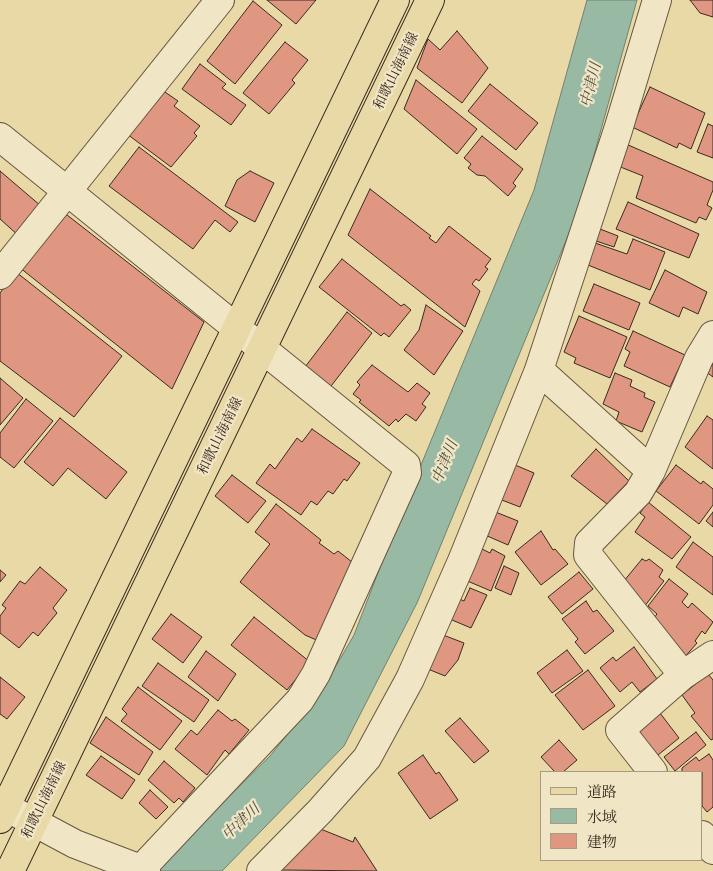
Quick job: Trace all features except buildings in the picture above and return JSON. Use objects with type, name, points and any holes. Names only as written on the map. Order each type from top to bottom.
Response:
[{"type":"main road","points":[[2,808],[395,0]]},
{"type":"main road","name":"和歌山海南線","points":[[10,871],[430,0]]},
{"type":"street","points":[[0,275],[66,190],[220,0]]},
{"type":"street","points":[[261,871],[320,811],[367,758],[414,670],[462,561],[539,370],[618,130],[656,0]]},
{"type":"street","points":[[0,137],[406,465],[407,473],[316,674],[300,700],[136,867],[75,844],[34,822],[2,808]]},
{"type":"street","points":[[683,675],[588,555],[589,543],[638,493],[651,471],[699,358],[713,334]]},
{"type":"street","points":[[539,370],[651,471]]},
{"type":"street","points":[[652,771],[620,730],[683,675],[713,655]]},
{"type":"street","points":[[703,836],[713,850]]},
{"type":"water","name":"中津川","points":[[587,0],[637,0],[579,209],[417,603],[344,746],[222,871],[148,871],[201,824],[270,756],[319,695],[354,635],[398,521],[534,190]]}]
